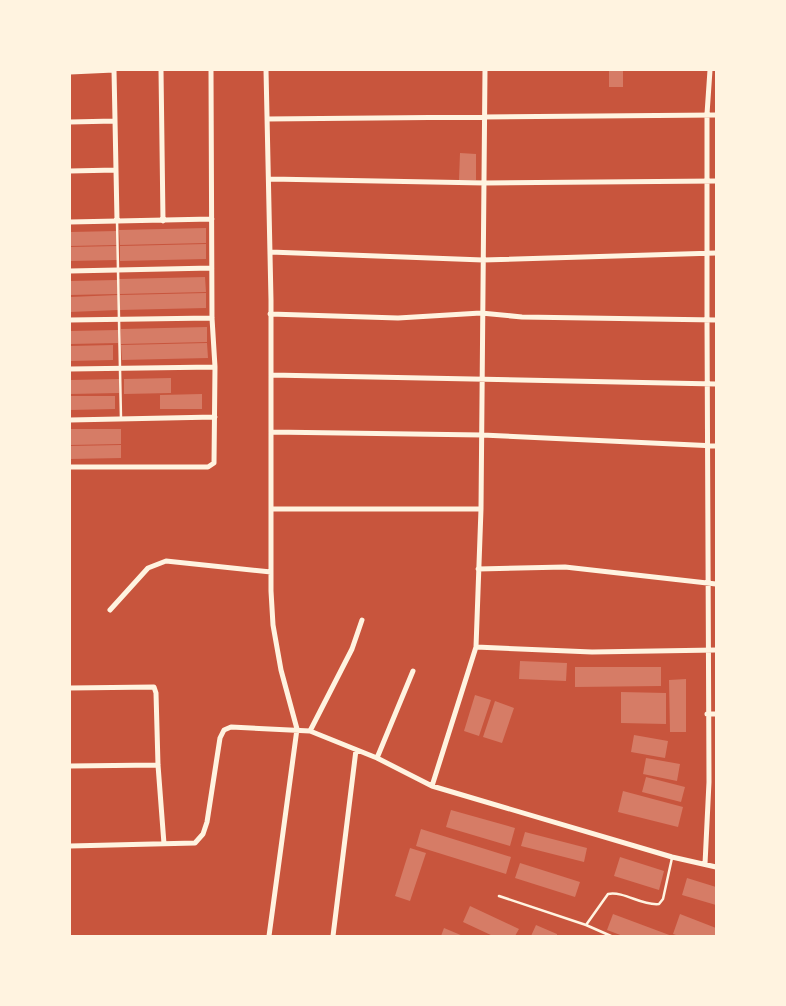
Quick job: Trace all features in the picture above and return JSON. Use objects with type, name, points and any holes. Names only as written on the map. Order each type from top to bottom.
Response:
[{"type":"street","points":[[70,72],[114,70],[117,220]]},
{"type":"street","points":[[161,70],[163,221]]},
{"type":"street","points":[[70,467],[208,467],[214,463],[216,457],[215,367],[212,318],[211,70]]},
{"type":"street","points":[[266,70],[270,179],[271,572],[273,625],[281,670],[297,729],[269,936]]},
{"type":"street","points":[[432,786],[476,647],[481,508],[481,313],[485,184],[485,70]]},
{"type":"street","points":[[705,864],[709,782],[707,714],[709,649],[709,384],[707,319],[707,114],[710,70]]},
{"type":"street","points":[[267,119],[716,115]]},
{"type":"street","points":[[70,122],[115,121]]},
{"type":"street","points":[[70,171],[116,170]]},
{"type":"street","points":[[270,179],[485,184],[716,181]]},
{"type":"street","points":[[70,222],[212,219]]},
{"type":"street","points":[[270,252],[483,260],[716,253]]},
{"type":"street","points":[[70,271],[212,268]]},
{"type":"street","points":[[270,314],[398,318],[481,313],[522,317],[716,320]]},
{"type":"street","points":[[70,320],[212,318]]},
{"type":"street","points":[[70,369],[215,367]]},
{"type":"street","points":[[271,375],[716,384]]},
{"type":"street","points":[[70,420],[215,417]]},
{"type":"street","points":[[271,432],[482,435],[716,446]]},
{"type":"street","points":[[271,509],[481,508]]},
{"type":"street","points":[[709,517],[716,517]]},
{"type":"street","points":[[110,610],[148,568],[166,561],[271,572]]},
{"type":"street","points":[[478,569],[565,567],[716,584]]},
{"type":"street","points":[[310,731],[352,649],[362,620]]},
{"type":"street","points":[[476,647],[592,652],[716,650]]},
{"type":"street","points":[[377,758],[413,671]]},
{"type":"street","points":[[70,688],[154,687],[156,693],[158,765],[164,844]]},
{"type":"street","points":[[707,714],[716,714]]},
{"type":"street","points":[[70,846],[195,843],[203,834],[207,822],[220,738],[224,730],[231,727],[297,729],[310,731],[377,758],[432,786],[672,857],[716,867]]},
{"type":"street","points":[[333,936],[356,750]]},
{"type":"street","points":[[70,766],[158,765]]},
{"type":"street","points":[[709,782],[716,782]]},
{"type":"lane","points":[[117,220],[121,419]]},
{"type":"lane","points":[[586,925],[608,894],[614,893],[652,905],[659,904],[664,899],[672,857]]},
{"type":"lane","points":[[499,896],[586,925],[611,936]]},
{"type":"building","points":[[609,70],[623,70],[623,87],[609,87]]},
{"type":"building","points":[[460,153],[476,154],[476,180],[459,180]]},
{"type":"building","points":[[206,228],[206,243],[120,245],[119,230]]},
{"type":"building","points":[[117,231],[117,245],[70,246],[70,232]]},
{"type":"building","points":[[206,244],[206,259],[120,261],[120,246]]},
{"type":"building","points":[[117,246],[117,260],[70,261],[70,247]]},
{"type":"building","points":[[205,277],[206,292],[120,294],[119,279]]},
{"type":"building","points":[[117,280],[118,294],[70,295],[70,281]]},
{"type":"building","points":[[206,293],[206,308],[120,310],[120,295]]},
{"type":"building","points":[[118,295],[118,310],[70,312],[70,297]]},
{"type":"building","points":[[207,327],[207,342],[121,344],[121,329]]},
{"type":"building","points":[[118,330],[118,343],[70,344],[70,331]]},
{"type":"building","points":[[207,343],[208,358],[122,360],[121,345]]},
{"type":"building","points":[[113,345],[113,360],[70,361],[70,346]]},
{"type":"building","points":[[171,378],[171,393],[124,394],[124,379]]},
{"type":"building","points":[[119,379],[119,393],[70,394],[70,380]]},
{"type":"building","points":[[202,394],[202,409],[160,409],[160,395]]},
{"type":"building","points":[[70,396],[115,396],[115,409],[70,410]]},
{"type":"building","points":[[70,429],[121,429],[121,444],[70,445]]},
{"type":"building","points":[[121,445],[121,458],[70,459],[70,446]]},
{"type":"building","points":[[520,661],[567,663],[566,681],[519,679]]},
{"type":"building","points":[[575,667],[661,667],[661,686],[575,687]]},
{"type":"building","points":[[686,679],[686,732],[670,732],[669,680]]},
{"type":"building","points":[[621,692],[666,693],[666,724],[621,723]]},
{"type":"building","points":[[475,695],[491,700],[479,736],[464,731]]},
{"type":"building","points":[[495,701],[514,708],[502,743],[483,737]]},
{"type":"building","points":[[634,735],[668,741],[665,758],[631,752]]},
{"type":"building","points":[[646,758],[680,764],[677,781],[643,774]]},
{"type":"building","points":[[646,777],[685,787],[681,802],[642,792]]},
{"type":"building","points":[[623,791],[683,807],[678,827],[618,812]]},
{"type":"building","points":[[451,810],[515,828],[510,846],[446,827]]},
{"type":"building","points":[[421,829],[511,857],[506,874],[416,846]]},
{"type":"building","points":[[525,832],[587,848],[584,862],[521,846]]},
{"type":"building","points":[[410,848],[426,853],[410,901],[395,896]]},
{"type":"building","points":[[620,857],[664,871],[659,890],[614,876]]},
{"type":"building","points":[[520,863],[580,882],[575,897],[515,878]]},
{"type":"building","points":[[687,878],[716,887],[716,905],[682,895]]},
{"type":"building","points":[[470,906],[519,929],[515,936],[493,936],[463,922]]},
{"type":"building","points":[[613,914],[672,936],[623,936],[607,930]]},
{"type":"building","points":[[680,914],[716,928],[716,936],[679,936],[673,934]]},
{"type":"building","points":[[536,925],[557,934],[557,936],[531,936]]},
{"type":"building","points":[[444,928],[463,936],[441,936]]}]
